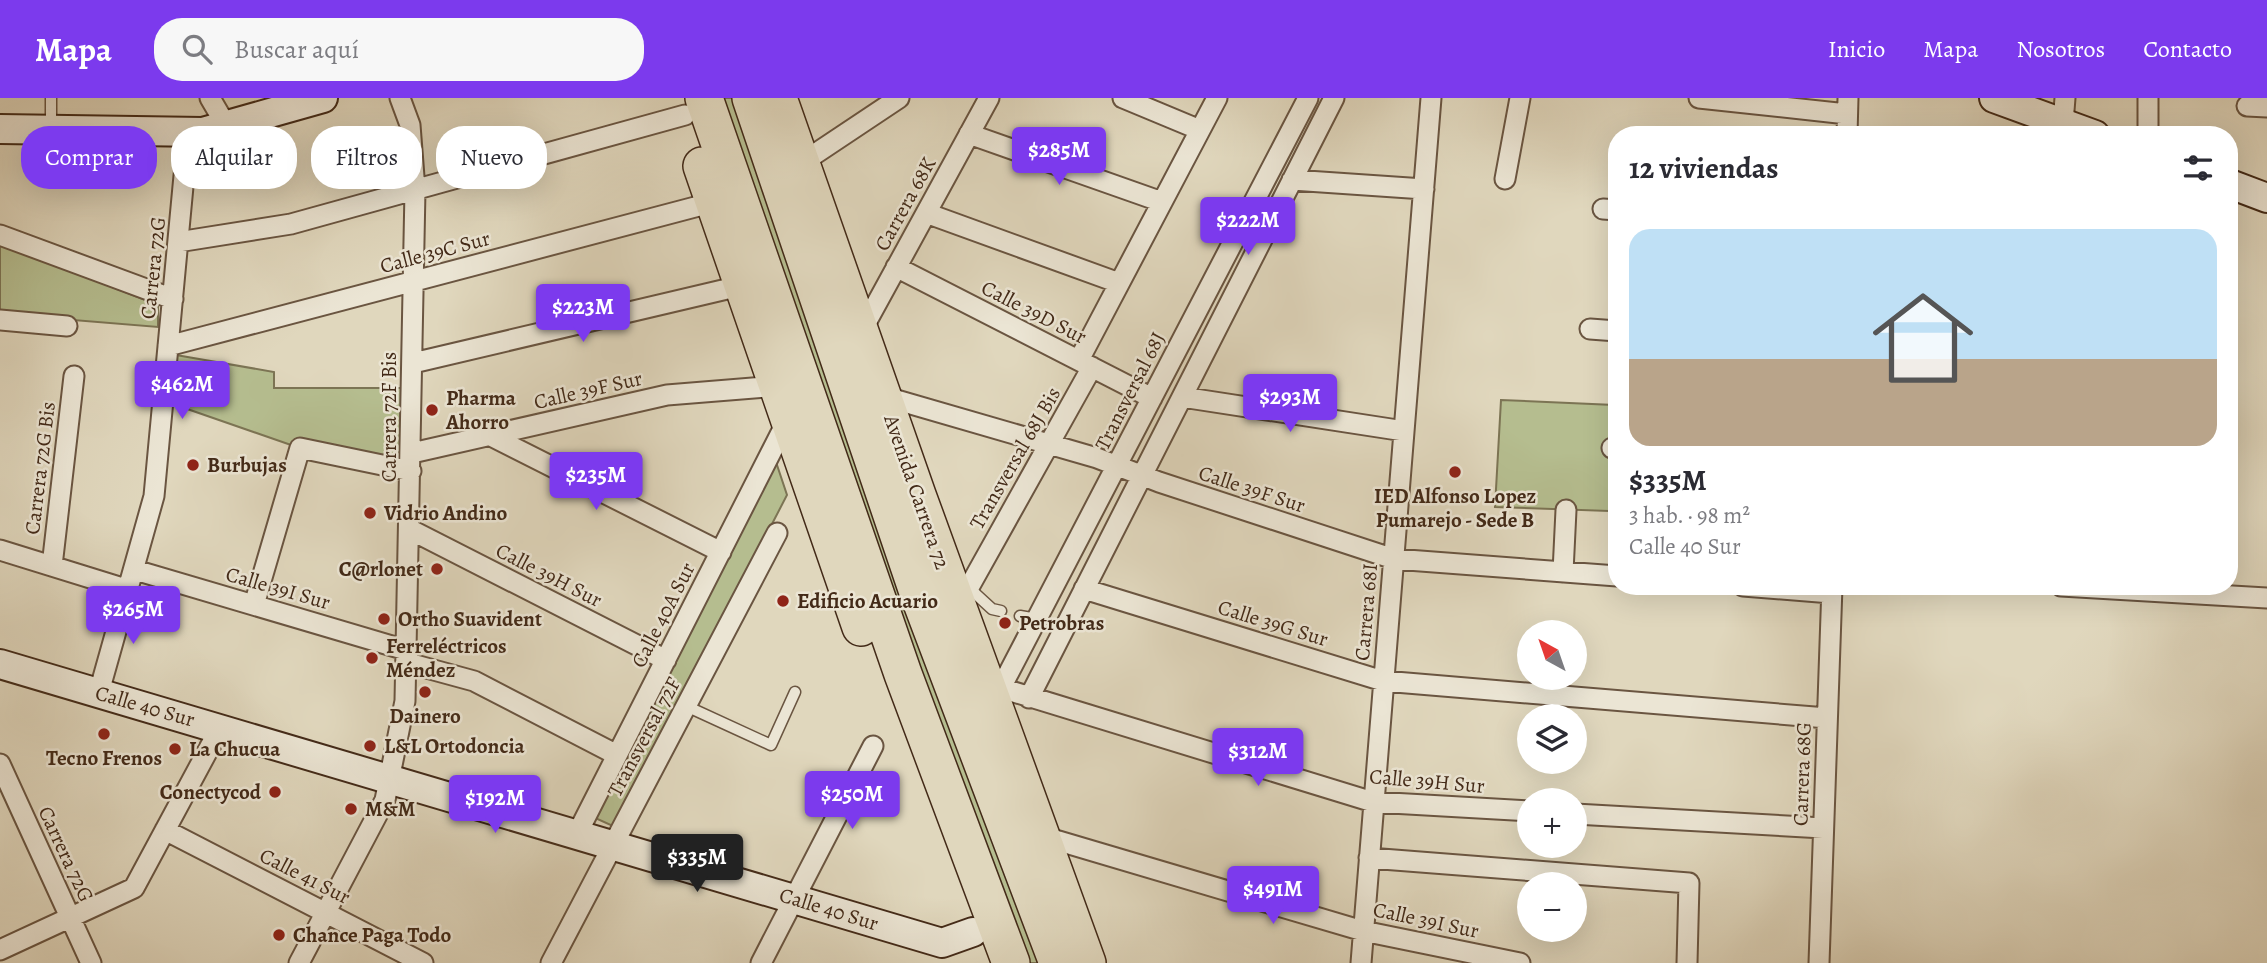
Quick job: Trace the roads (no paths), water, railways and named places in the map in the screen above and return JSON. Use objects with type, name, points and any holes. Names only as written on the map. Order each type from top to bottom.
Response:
[{"type":"highway","name":"Avenida Carrera 72","points":[[751,98],[927,615],[1058,963]]},
{"type":"highway","name":"Avenida Carrera 72","points":[[778,98],[803,162],[898,438],[976,611],[997,696],[1087,963]]},
{"type":"highway","points":[[689,104],[714,202],[855,611],[958,950]]},
{"type":"highway","points":[[689,104],[760,253],[903,674],[1011,963]]},
{"type":"highway","points":[[714,202],[760,253]]},
{"type":"highway","points":[[890,506],[898,438]]},
{"type":"street","points":[[210,98],[226,126]]},
{"type":"street","points":[[230,126],[323,98]]},
{"type":"street","name":"Carrera 72F Bis","points":[[299,963],[376,821],[390,778],[405,701],[409,657],[415,190],[410,125],[400,98]]},
{"type":"street","points":[[803,162],[899,98]]},
{"type":"street","name":"Carrera 68K","points":[[861,332],[989,98]]},
{"type":"street","points":[[1124,98],[1200,130]]},
{"type":"street","name":"Transversal 68J Bis","points":[[976,611],[1119,283],[1217,98]]},
{"type":"street","name":"Transversal 68J","points":[[997,696],[1028,618],[1117,466],[1308,98]]},
{"type":"street","points":[[1029,698],[1334,98]]},
{"type":"street","name":"Carrera 68I","points":[[1361,963],[1432,98]]},
{"type":"street","points":[[1505,179],[1520,98]]},
{"type":"street","points":[[1699,98],[1847,106],[1847,126]]},
{"type":"street","points":[[1994,98],[2064,111],[2083,126]]},
{"type":"street","points":[[2148,98],[2148,126]]},
{"type":"street","points":[[178,242],[290,224],[415,190],[689,104]]},
{"type":"street","points":[[0,129],[21,130]]},
{"type":"street","points":[[969,134],[1162,202]]},
{"type":"street","points":[[1292,180],[1424,189]]},
{"type":"street","points":[[2238,187],[2267,198]]},
{"type":"street","name":"Carrera 72G","points":[[99,692],[154,496],[183,189]]},
{"type":"street","name":"Calle 39C Sur","points":[[169,346],[714,202]]},
{"type":"street","points":[[926,213],[1119,283]]},
{"type":"street","points":[[0,235],[173,299]]},
{"type":"street","name":"Calle 39D Sur","points":[[896,267],[1152,398]]},
{"type":"street","points":[[413,363],[744,285]]},
{"type":"street","points":[[0,320],[68,326]]},
{"type":"street","points":[[1590,329],[1608,330]]},
{"type":"street","name":"Carrera 72G Bis","points":[[52,566],[74,376]]},
{"type":"street","name":"Calle 39F Sur","points":[[254,605],[300,448],[412,462],[489,435],[667,396],[783,402]]},
{"type":"street","name":"Calle 39F Sur","points":[[883,396],[1049,443],[1394,559],[1608,575]]},
{"type":"street","points":[[1182,397],[1404,431]]},
{"type":"street","name":"Calle 40A Sur","points":[[577,834],[720,552],[783,402]]},
{"type":"street","points":[[489,435],[720,552]]},
{"type":"street","points":[[1563,572],[1566,510]]},
{"type":"street","name":"Calle 39H Sur","points":[[411,530],[666,660]]},
{"type":"street","name":"Transversal 72F","points":[[551,963],[777,533]]},
{"type":"street","points":[[0,550],[129,590]]},
{"type":"street","name":"Calle 39I Sur","points":[[135,570],[254,605],[474,681],[617,755]]},
{"type":"street","name":"Calle 39G Sur","points":[[1084,589],[1383,681],[1827,718]]},
{"type":"street","name":"Carrera 68G","points":[[1819,963],[1832,595]]},
{"type":"street","points":[[2216,595],[2267,598]]},
{"type":"street","name":"Calle 40 Sur","points":[[0,664],[794,898],[958,950]]},
{"type":"street","name":"Calle 39H Sur","points":[[997,696],[1029,698],[1373,802],[1517,810]]},
{"type":"street","points":[[0,950],[134,888],[220,728]]},
{"type":"street","points":[[761,963],[873,746]]},
{"type":"street","name":"Carrera 72G","points":[[0,764],[91,963]]},
{"type":"street","points":[[1587,815],[1823,828]]},
{"type":"street","name":"Calle 41 Sur","points":[[166,830],[423,963]]},
{"type":"street","name":"Calle 39I Sur","points":[[1042,836],[1363,931],[1520,963]]},
{"type":"street","points":[[1369,858],[1689,883],[1687,963]]},
{"type":"lane","points":[[50,126],[51,98]]},
{"type":"lane","points":[[686,706],[771,745],[796,692]]},
{"type":"place","name":"Pharma Ahorro","points":[[432,410]]},
{"type":"place","name":"Burbujas","points":[[193,465]]},
{"type":"place","name":"IED Alfonso Lopez Pumarejo - Sede B","points":[[1455,472]]},
{"type":"place","name":"Vidrio Andino","points":[[370,513]]},
{"type":"place","name":"C@rlonet","points":[[437,569]]},
{"type":"place","name":"Edificio Acuario","points":[[783,601]]},
{"type":"place","name":"Ortho Suavident","points":[[384,619]]},
{"type":"place","name":"Petrobras","points":[[1005,623]]},
{"type":"place","name":"Ferreléctricos Méndez","points":[[372,658]]},
{"type":"place","name":"Dainero","points":[[425,692]]},
{"type":"place","name":"Tecno Frenos","points":[[104,734]]},
{"type":"place","name":"L&L Ortodoncia","points":[[370,746]]},
{"type":"place","name":"La Chucua","points":[[175,749]]},
{"type":"place","name":"Conectycod","points":[[275,792]]},
{"type":"place","name":"M&M","points":[[351,809]]},
{"type":"place","name":"Chance Paga Todo","points":[[279,935]]}]
